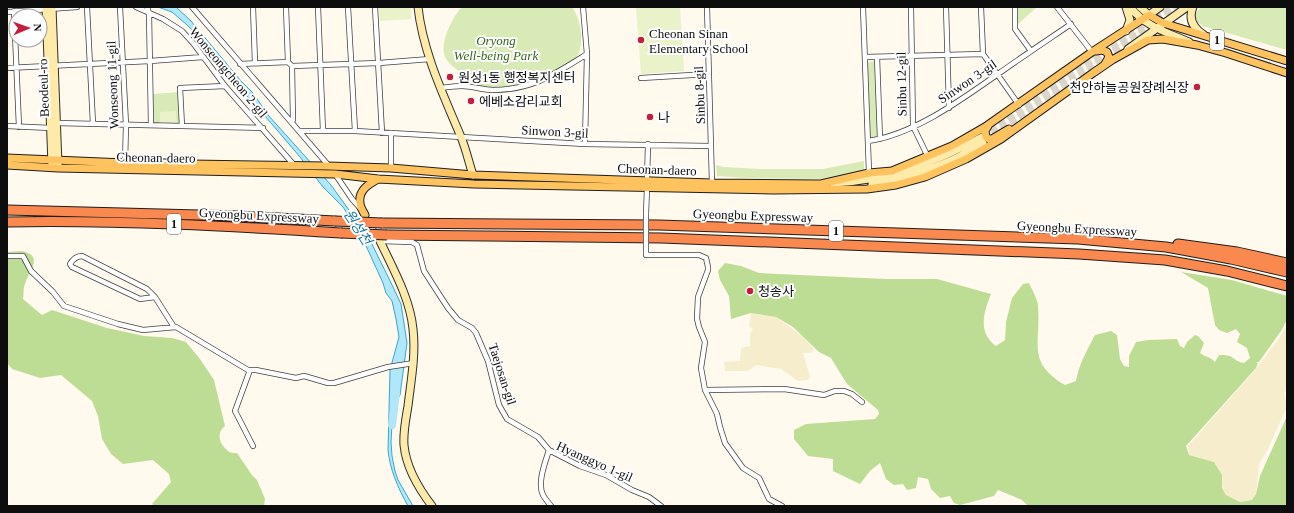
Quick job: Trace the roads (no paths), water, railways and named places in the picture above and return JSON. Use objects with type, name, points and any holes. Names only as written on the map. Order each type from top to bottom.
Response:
[{"type":"highway","name":"Gyeongbu Expressway","points":[[7,210],[238,216],[382,223],[660,225],[1078,239],[1166,247],[1231,259],[1287,272]]},
{"type":"highway","name":"Gyeongbu Expressway","points":[[7,222],[238,226],[341,233],[384,238],[661,238],[1079,254],[1165,260],[1227,271],[1287,286]]},
{"type":"highway","points":[[1078,239],[1187,244],[1236,252],[1287,263]]},
{"type":"main road","points":[[821,184],[869,173],[892,170],[928,157],[952,146],[988,126],[1092,52],[1149,15]]},
{"type":"main road","name":"1","points":[[1149,15],[1163,22],[1287,61]]},
{"type":"main road","points":[[836,190],[879,188],[926,177],[966,159],[1001,139],[1112,60],[1152,39],[1163,39],[1197,45],[1287,73]]},
{"type":"main road","points":[[1092,52],[1100,50],[1107,52],[1109,59],[1104,66]]},
{"type":"main road","points":[[988,126],[985,131],[985,136],[987,139],[991,140],[1048,106]]},
{"type":"main road","name":"Cheonan-daero","points":[[7,158],[55,164],[334,174],[378,179],[474,184],[647,185],[836,190]]},
{"type":"main road","name":"Cheonan-daero","points":[[7,165],[125,163],[297,165],[391,168],[473,175],[647,185],[712,183],[821,184]]},
{"type":"main road","points":[[365,215],[360,203],[361,194],[365,187],[378,179]]},
{"type":"street","points":[[49,8],[77,7]]},
{"type":"street","points":[[87,7],[93,124]]},
{"type":"street","name":"Wonseong 11-gil","points":[[120,7],[126,125],[125,163]]},
{"type":"street","name":"Wonseongcheon 2-gil","points":[[136,7],[182,31],[193,43],[225,86],[297,165]]},
{"type":"street","points":[[146,7],[149,13],[151,125]]},
{"type":"street","points":[[192,7],[291,121],[384,238],[411,313],[414,344],[404,445],[414,478],[423,495],[432,506]]},
{"type":"street","points":[[253,7],[255,63]]},
{"type":"street","points":[[286,7],[288,62],[292,66],[293,120],[291,121]]},
{"type":"street","points":[[318,7],[323,131]]},
{"type":"street","points":[[348,7],[355,131]]},
{"type":"street","points":[[375,7],[382,133]]},
{"type":"street","points":[[418,7],[430,59],[461,138],[473,175]]},
{"type":"street","points":[[583,7],[587,54],[585,144]]},
{"type":"street","name":"Sinbu 8-gil","points":[[707,7],[712,183]]},
{"type":"street","points":[[863,7],[869,173]]},
{"type":"street","name":"Sinbu 12-gil","points":[[911,7],[913,126],[928,157]]},
{"type":"street","points":[[946,7],[949,108]]},
{"type":"street","points":[[981,7],[983,54],[1019,105]]},
{"type":"street","points":[[1015,7],[1015,29],[1031,51]]},
{"type":"street","points":[[1057,7],[1092,52]]},
{"type":"street","points":[[1126,7],[1130,20],[1126,31]]},
{"type":"street","points":[[1130,7],[1142,20],[1156,28],[1197,45]]},
{"type":"street","points":[[1140,7],[1149,15],[1160,7]]},
{"type":"street","points":[[1112,60],[1186,7]]},
{"type":"street","points":[[1193,7],[1190,16],[1192,22],[1197,30],[1206,36]]},
{"type":"street","name":"Beodeul-ro","points":[[49,8],[55,164]]},
{"type":"street","name":"Sinwon 3-gil","points":[[868,141],[880,139],[913,126],[949,108],[1071,24]]},
{"type":"street","points":[[16,48],[19,127]]},
{"type":"street","points":[[441,88],[463,86],[492,90],[532,85],[556,74],[587,54]]},
{"type":"street","points":[[865,57],[983,54]]},
{"type":"street","points":[[7,68],[123,63],[203,57]]},
{"type":"street","points":[[877,57],[880,139]]},
{"type":"street","points":[[292,66],[379,63],[430,59]]},
{"type":"street","points":[[240,64],[288,62]]},
{"type":"street","points":[[641,78],[709,74]]},
{"type":"street","points":[[182,126],[180,88],[225,86]]},
{"type":"street","points":[[7,126],[19,127],[93,124],[263,128]]},
{"type":"street","name":"Sinwon 3-gil","points":[[299,131],[355,131],[585,144],[711,146]]},
{"type":"street","points":[[391,133],[391,168]]},
{"type":"street","name":"Cheonan-daero","points":[[821,184],[853,183],[898,174],[937,160],[982,140],[945,163],[915,174],[866,187],[836,190]]},
{"type":"street","points":[[648,144],[646,255],[699,255],[706,258],[708,270],[698,297],[699,327],[705,342],[701,368],[705,390],[717,414],[725,442],[743,468],[759,478],[769,499],[782,506]]},
{"type":"street","name":"Taejosan-gil","points":[[384,238],[412,242],[417,245],[424,271],[448,308],[458,320],[472,328],[476,333],[488,361],[500,410],[507,419],[538,437],[549,450]]},
{"type":"street","points":[[7,256],[23,256],[31,271],[53,292],[64,306],[118,324],[143,330],[176,327],[248,370],[256,370],[296,378],[304,376],[328,383],[346,380],[389,366],[411,363]]},
{"type":"street","points":[[155,297],[140,299],[72,267],[70,264],[73,259],[78,256],[82,256],[147,289],[155,297],[174,327]]},
{"type":"street","points":[[250,370],[235,411],[253,446]]},
{"type":"street","points":[[705,390],[784,389],[824,396],[835,391],[844,391],[852,394],[862,402]]},
{"type":"street","name":"Hyanggyo 1-gil","points":[[551,506],[543,494],[542,485],[542,475],[549,450],[580,466],[606,475],[632,490],[649,497],[661,506]]},
{"type":"water","points":[[158,7],[176,7],[191,21],[241,81],[253,93],[268,115],[331,185],[369,238],[401,304],[407,343],[400,395],[393,407],[391,442],[392,456],[398,480],[413,506],[408,506],[398,486],[388,450],[390,370],[399,337],[396,319],[392,301],[386,293],[362,237],[343,207],[323,187],[300,157],[221,67],[202,40],[172,12]]},
{"type":"waterway","name":"원성천","points":[[392,425],[396,393]]},
{"type":"tunnel","points":[[982,137],[1169,7]]},
{"type":"tunnel","points":[[1002,130],[1178,7]]},
{"type":"place","name":"Cheonan Sinan Elementary School","points":[[641,40]]},
{"type":"place","name":"원성1동 행정복지센터","points":[[450,77]]},
{"type":"place","name":"천안하늘공원장례식장","points":[[1197,87]]},
{"type":"place","name":"에베소감리교회","points":[[471,101]]},
{"type":"place","name":"나","points":[[650,117]]},
{"type":"place","name":"청송사","points":[[750,291]]},
{"type":"park label","name":"Oryong Well-being Park","points":[[496,48]]}]
